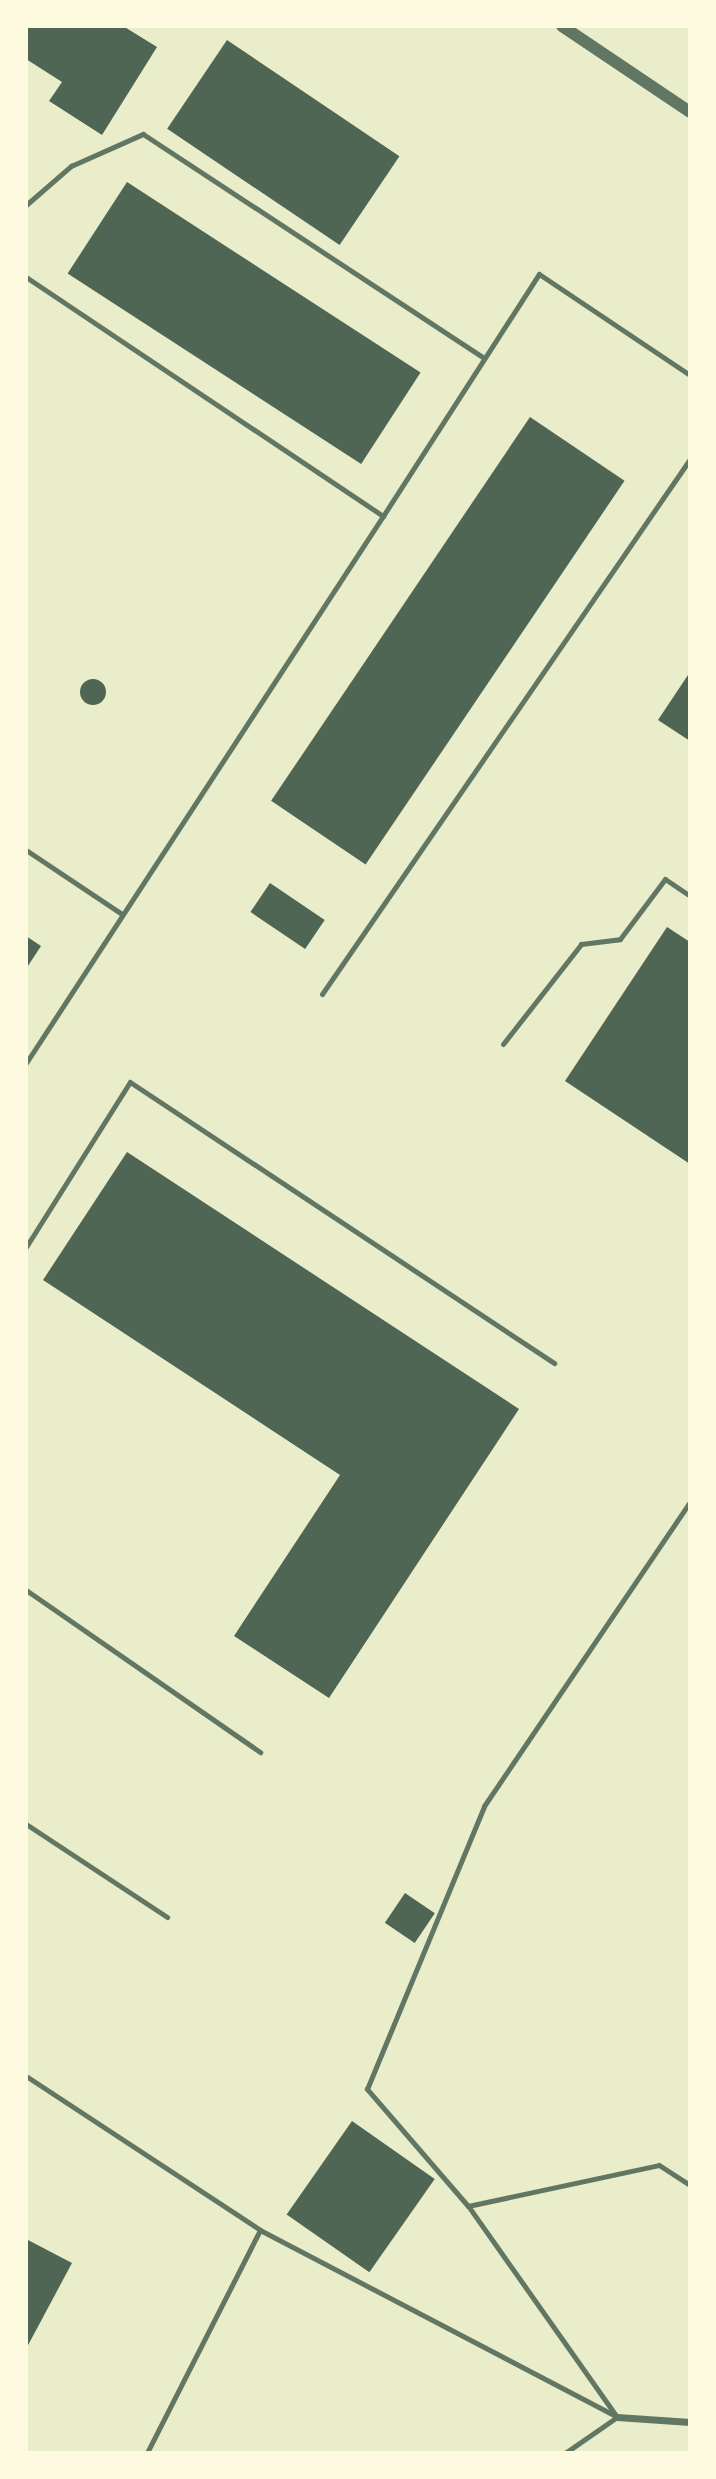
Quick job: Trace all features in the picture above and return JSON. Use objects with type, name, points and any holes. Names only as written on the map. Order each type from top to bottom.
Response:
[{"type":"street","points":[[562,26],[690,112]]},
{"type":"street","points":[[617,2417],[690,2423]]},
{"type":"lane","points":[[26,205],[71,166],[143,134],[482,357]]},
{"type":"lane","points":[[26,1063],[383,516],[482,357],[539,274],[690,375]]},
{"type":"lane","points":[[26,278],[383,516]]},
{"type":"lane","points":[[322,994],[690,459]]},
{"type":"lane","points":[[26,850],[122,914]]},
{"type":"lane","points":[[503,1044],[581,944],[620,939],[665,879],[690,896]]},
{"type":"lane","points":[[26,1247],[130,1082],[554,1363]]},
{"type":"lane","points":[[617,2417],[468,2206],[367,2089],[484,1806],[690,1502]]},
{"type":"lane","points":[[26,1590],[260,1752]]},
{"type":"lane","points":[[26,1824],[167,1917]]},
{"type":"lane","points":[[26,2076],[260,2230],[617,2417]]},
{"type":"lane","points":[[468,2206],[659,2165],[690,2185]]},
{"type":"lane","points":[[147,2453],[260,2230]]},
{"type":"lane","points":[[565,2453],[617,2417]]},
{"type":"building","points":[[26,26],[123,26],[157,47],[102,135],[49,101],[62,82],[26,59]]},
{"type":"building","points":[[227,40],[399,156],[340,245],[167,129]]},
{"type":"building","points":[[127,182],[421,373],[361,464],[68,273]]},
{"type":"building","points":[[530,417],[625,481],[366,865],[271,801]]},
{"type":"building","points":[[690,672],[690,741],[658,720]]},
{"type":"building","points":[[93,679],[102,683],[106,692],[102,701],[93,705],[84,701],[80,692],[84,683]]},
{"type":"building","points":[[270,883],[325,920],[305,949],[250,912]]},
{"type":"building","points":[[667,927],[690,942],[690,1164],[565,1081]]},
{"type":"building","points":[[26,936],[41,946],[26,969]]},
{"type":"building","points":[[127,1152],[519,1409],[329,1698],[234,1636],[340,1475],[43,1280]]},
{"type":"building","points":[[405,1893],[435,1913],[415,1943],[385,1923]]},
{"type":"building","points":[[352,2121],[435,2179],[369,2272],[287,2214]]},
{"type":"building","points":[[28,2240],[72,2263],[26,2349],[26,2242]]}]
